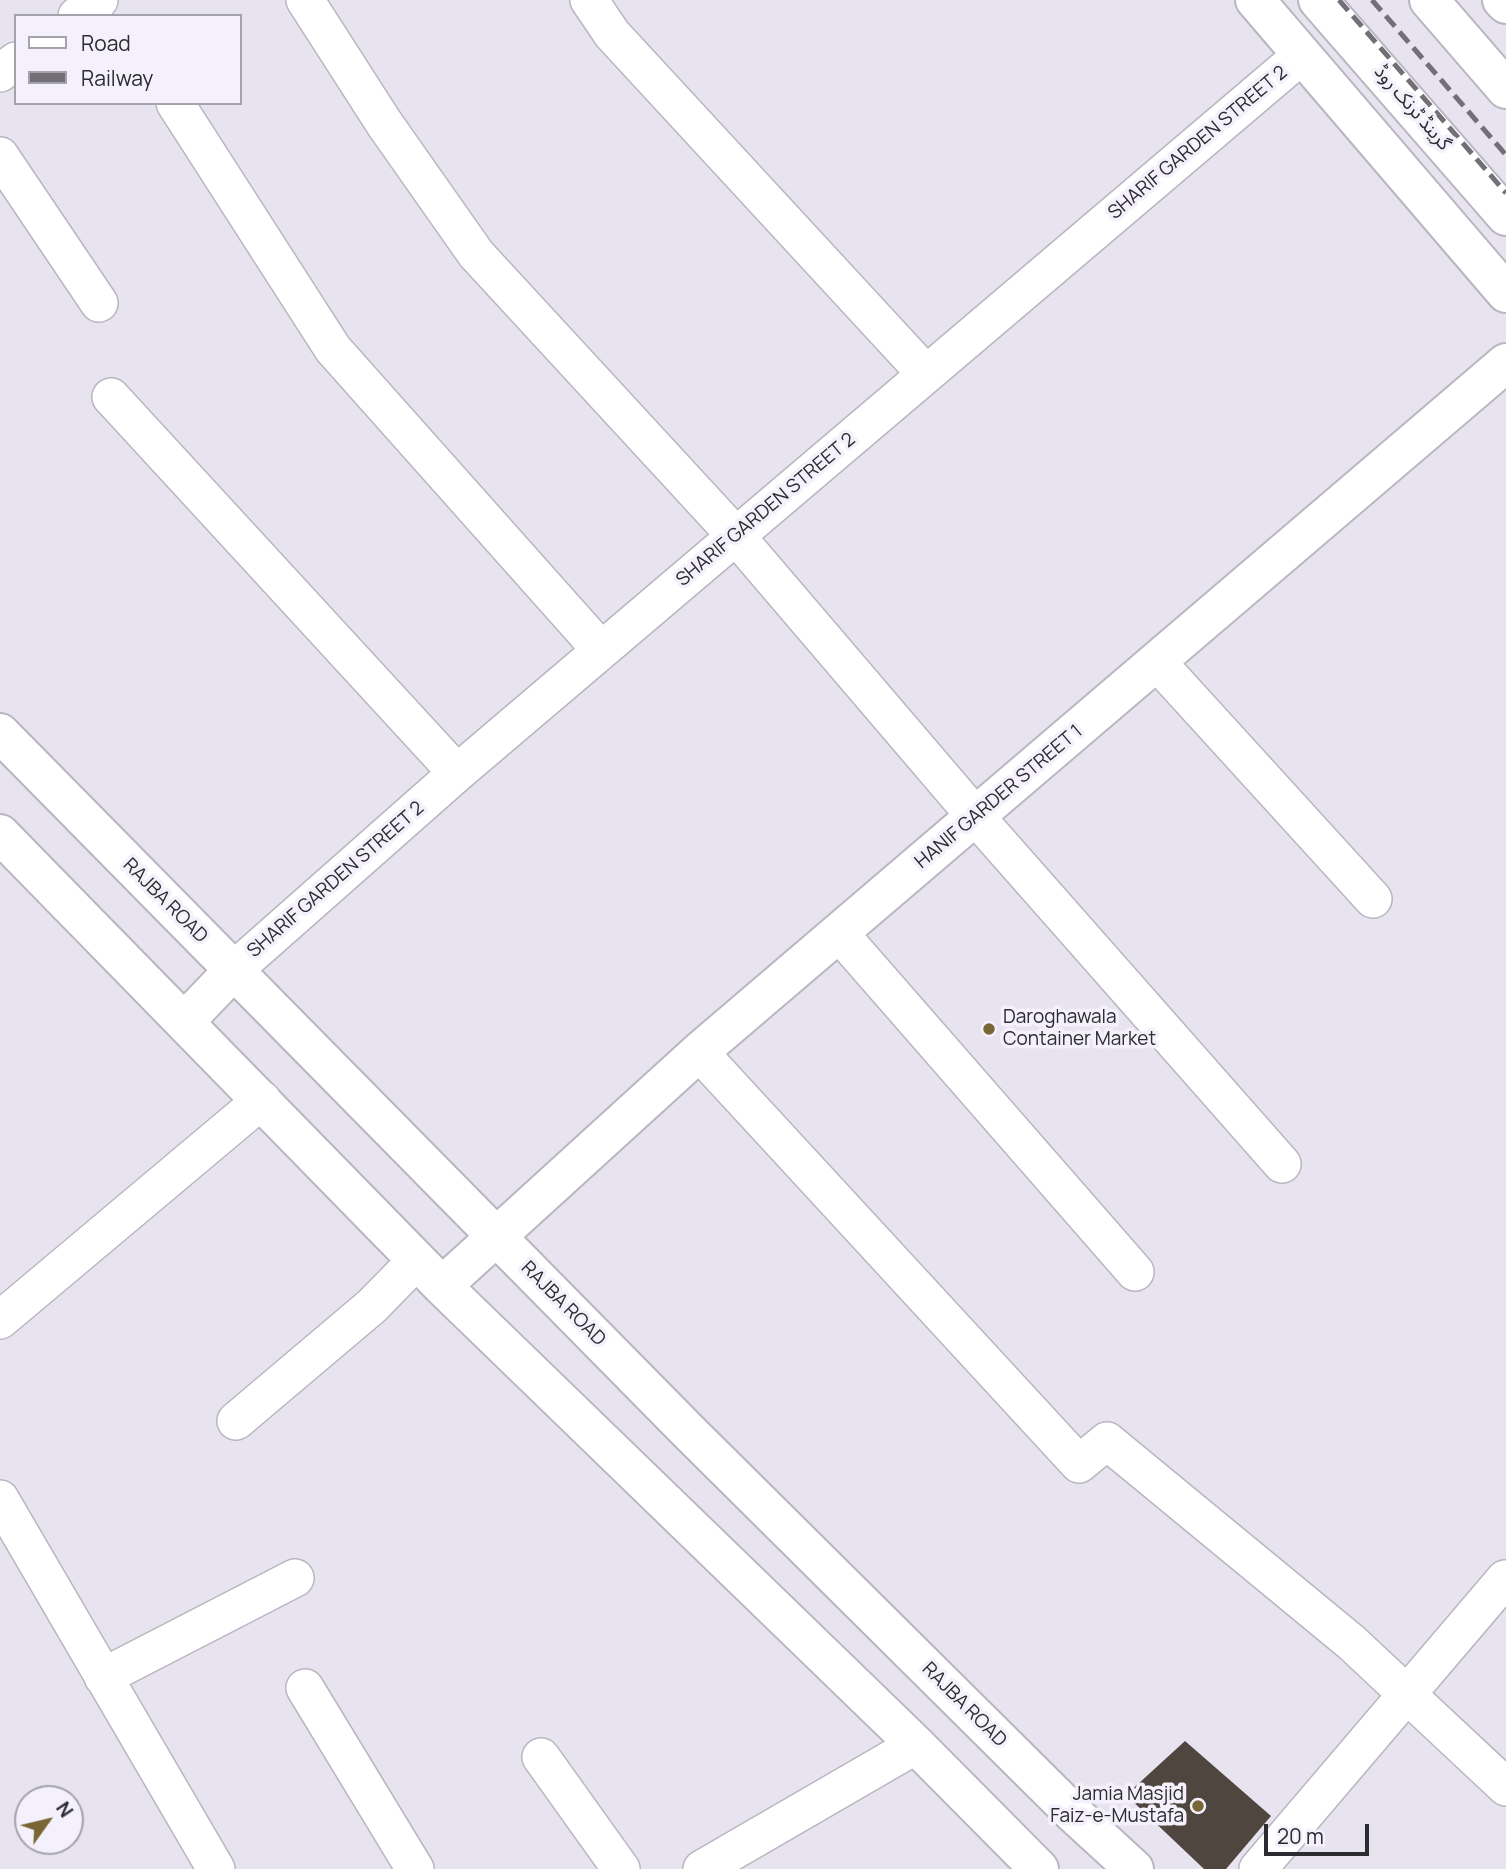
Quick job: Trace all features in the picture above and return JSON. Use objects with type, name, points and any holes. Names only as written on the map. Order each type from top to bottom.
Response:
[{"type":"street","points":[[81,14],[99,0]]},
{"type":"street","points":[[305,0],[384,123],[476,254],[736,536],[976,817],[1282,1164]]},
{"type":"street","points":[[589,0],[612,34],[926,374]]},
{"type":"street","points":[[1255,0],[1506,293]]},
{"type":"street","name":"گرینڈ ٹرنک روڈ","points":[[1318,0],[1506,216]]},
{"type":"street","points":[[1429,0],[1506,89]]},
{"type":"street","points":[[1502,0],[1506,4]]},
{"type":"street","name":"SHARIF GARDEN STREET 2","points":[[234,970],[457,773],[1302,55]]},
{"type":"street","points":[[176,105],[333,349],[601,650]]},
{"type":"street","points":[[0,156],[99,303]]},
{"type":"street","name":"HANIF GARDER STREET 1","points":[[430,1273],[496,1236],[699,1052],[1506,363]]},
{"type":"street","points":[[111,397],[457,773]]},
{"type":"street","points":[[1157,662],[1373,899]]},
{"type":"street","name":"RAJBA ROAD","points":[[0,733],[496,1236],[1053,1794],[1134,1869]]},
{"type":"street","points":[[0,834],[430,1273],[1039,1869]]},
{"type":"street","points":[[839,933],[1135,1272]]},
{"type":"street","points":[[185,1021],[234,970]]},
{"type":"street","points":[[699,1052],[1079,1464],[1107,1441],[1351,1642],[1506,1787]]},
{"type":"street","points":[[0,1320],[261,1100]]},
{"type":"street","points":[[236,1421],[372,1306],[430,1273]]},
{"type":"street","points":[[0,1499],[216,1869]]},
{"type":"street","points":[[103,1677],[295,1578]]},
{"type":"street","points":[[1258,1869],[1505,1579]]},
{"type":"street","points":[[305,1688],[415,1869]]},
{"type":"street","points":[[702,1869],[915,1745]]},
{"type":"street","points":[[541,1757],[621,1869]]},
{"type":"building","name":"Jamia Masjid Faiz-e-Mustafa","points":[[1185,1741],[1271,1816],[1226,1869],[1204,1869],[1126,1795]]},
{"type":"railway","points":[[1339,0],[1506,193]]},
{"type":"railway","points":[[1372,0],[1506,155]]},
{"type":"place","name":"Daroghawala Container Market","points":[[989,1029]]},
{"type":"place","name":"Jamia Masjid Faiz-e-Mustafa","points":[[1198,1806]]}]
